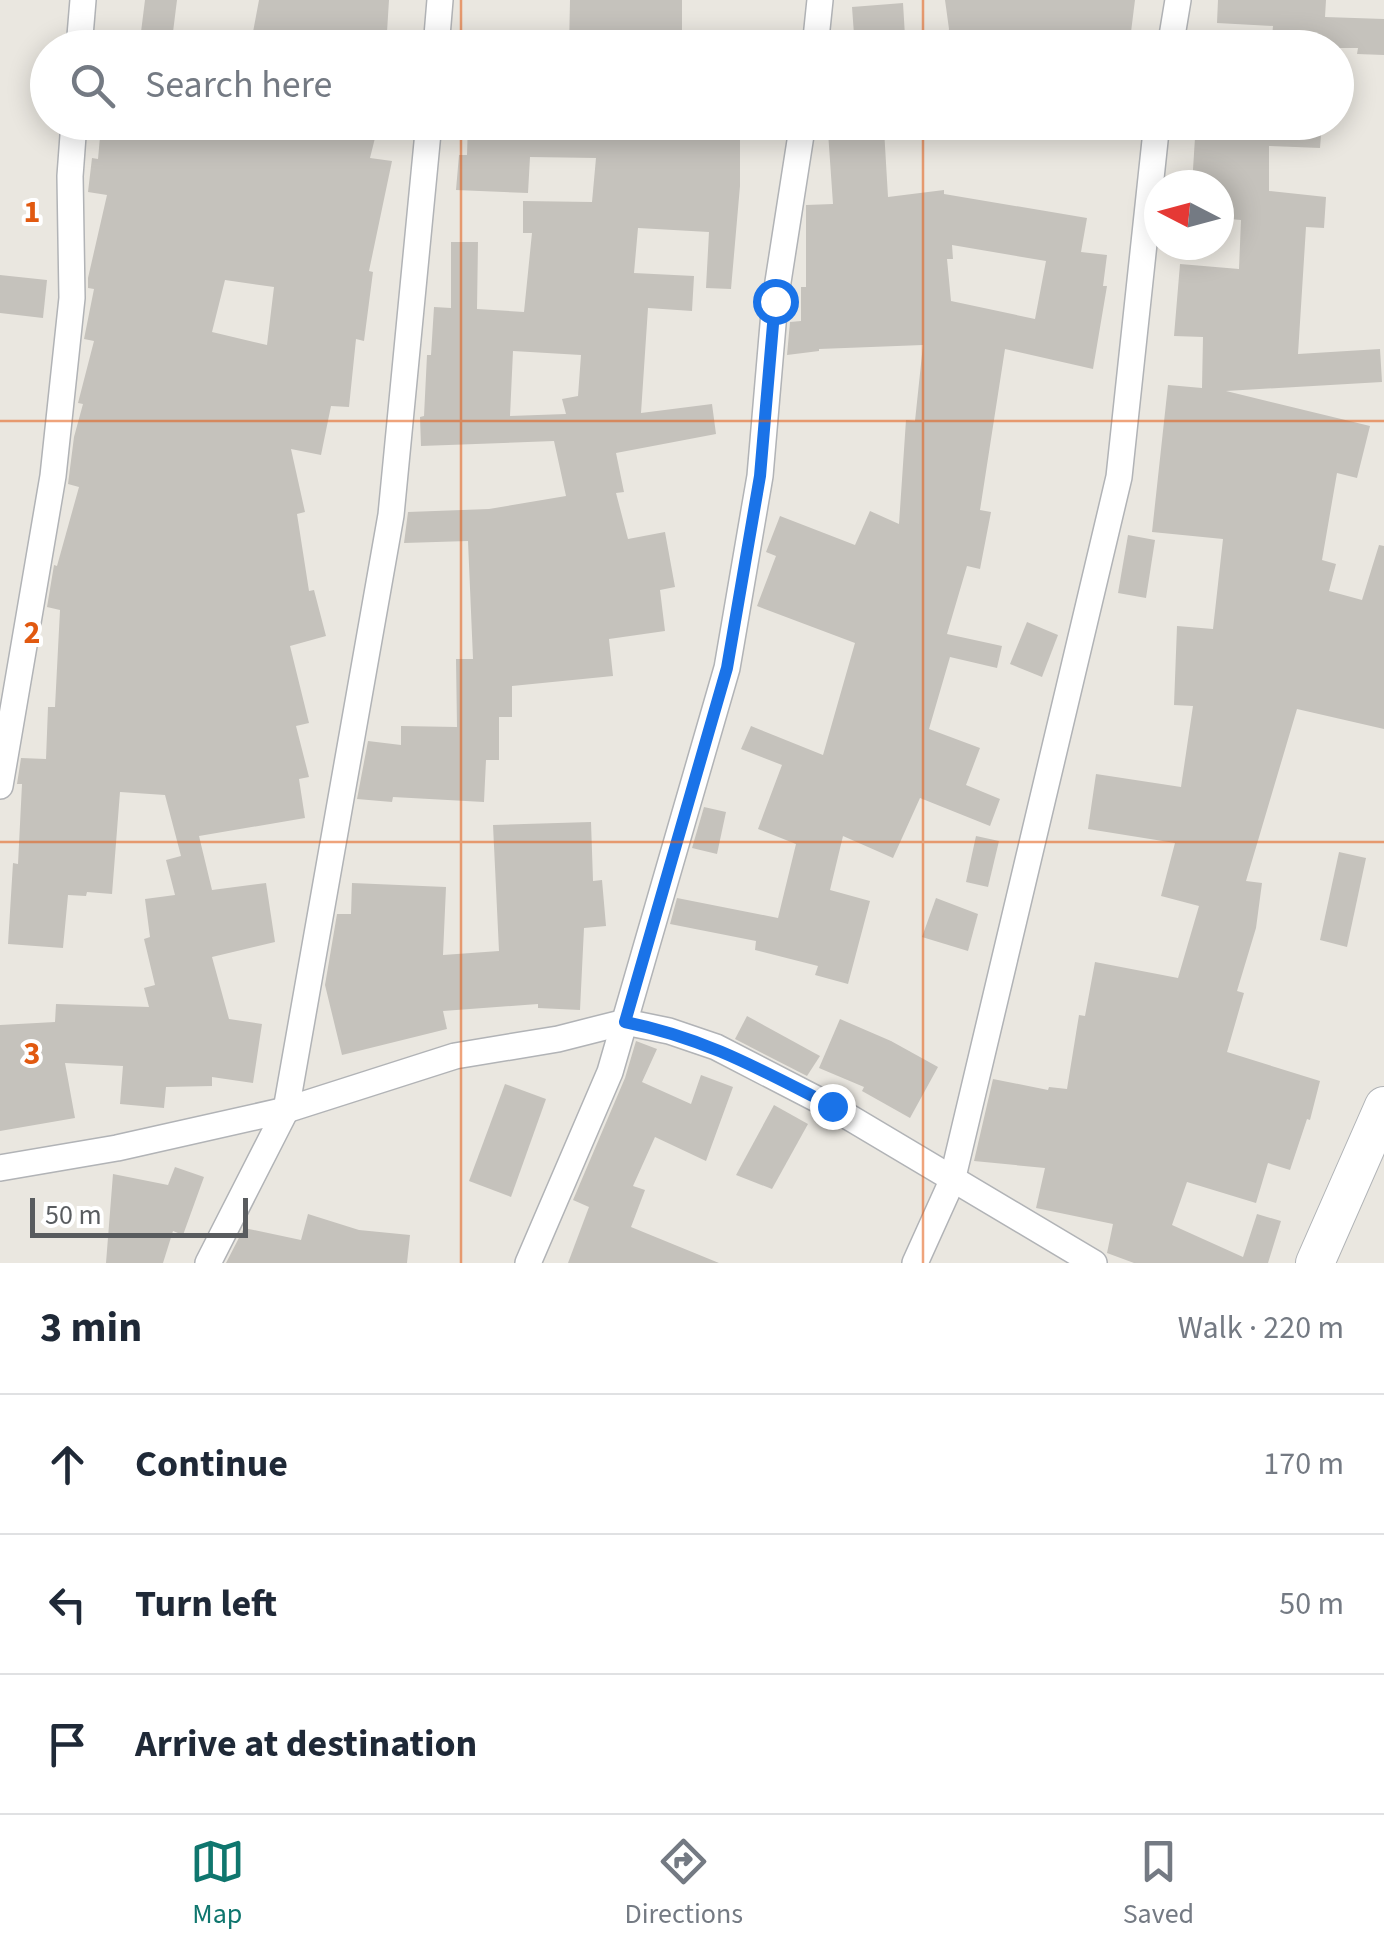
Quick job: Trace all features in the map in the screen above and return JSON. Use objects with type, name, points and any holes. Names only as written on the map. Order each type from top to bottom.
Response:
[{"type":"street","points":[[81,30],[83,0]]},
{"type":"street","points":[[438,30],[440,0]]},
{"type":"street","points":[[817,30],[820,0]]},
{"type":"street","points":[[1173,30],[1178,0]]},
{"type":"street","points":[[0,786],[53,476],[72,298],[73,140]]},
{"type":"street","points":[[208,1263],[286,1110],[391,515],[428,140]]},
{"type":"street","points":[[528,1263],[610,1072],[727,668],[760,476],[775,301],[800,140]]},
{"type":"street","points":[[915,1263],[952,1181],[1118,477],[1156,140]]},
{"type":"street","points":[[0,1168],[118,1148],[286,1110],[455,1056],[558,1039],[625,1022],[716,1047],[832,1106],[1094,1263]]},
{"type":"street","points":[[1315,1263],[1384,1106]]},
{"type":"building","points":[[145,0],[177,0],[173,30],[141,30]]},
{"type":"building","points":[[259,0],[389,0],[387,30],[253,30]]},
{"type":"building","points":[[570,0],[682,0],[682,30],[569,30]]},
{"type":"building","points":[[945,0],[1135,0],[1131,30],[949,29]]},
{"type":"building","points":[[1218,0],[1326,0],[1325,17],[1384,19],[1384,55],[1357,54],[1354,30],[1273,30],[1273,26],[1217,23]]},
{"type":"building","points":[[903,3],[905,30],[854,30],[852,7]]},
{"type":"building","points":[[100,140],[374,140],[370,158],[392,161],[369,271],[373,272],[364,341],[356,339],[349,407],[331,406],[321,455],[291,449],[305,512],[297,514],[309,591],[314,590],[326,636],[290,646],[309,723],[296,726],[309,777],[299,779],[305,818],[199,836],[212,890],[266,883],[275,942],[212,957],[229,1019],[262,1024],[253,1083],[212,1077],[212,1086],[166,1087],[164,1108],[120,1104],[123,1066],[65,1063],[75,1118],[0,1131],[0,1025],[55,1022],[56,1004],[149,1007],[144,988],[155,985],[144,939],[150,937],[145,899],[175,895],[166,860],[181,856],[165,795],[120,792],[112,894],[68,895],[63,948],[8,944],[13,863],[18,864],[22,784],[17,784],[21,758],[46,759],[48,707],[55,707],[60,610],[47,607],[54,565],[57,566],[79,487],[68,484],[83,404],[78,403],[94,341],[84,339],[94,289],[88,288],[88,278],[107,195],[88,192],[92,158],[98,159]],"holes":[[[225,280],[274,287],[267,345],[212,332]]]},
{"type":"building","points":[[467,140],[740,140],[731,289],[706,288],[709,232],[638,228],[634,273],[694,276],[692,311],[648,308],[641,413],[712,404],[716,434],[616,453],[624,492],[616,493],[628,539],[665,532],[675,587],[660,590],[665,631],[609,639],[613,676],[512,686],[512,717],[499,717],[499,760],[486,760],[484,802],[357,799],[368,741],[401,745],[401,726],[457,727],[456,659],[473,659],[468,541],[404,543],[408,512],[489,509],[566,496],[554,441],[421,446],[420,417],[424,416],[434,307],[451,308],[451,242],[478,242],[477,309],[524,312],[532,233],[523,233],[523,201],[592,202],[596,158],[530,157],[528,193],[456,190],[459,155],[467,155]],"holes":[[[513,351],[581,355],[578,396],[562,399],[566,414],[510,416]]]},
{"type":"building","points":[[829,140],[885,140],[888,197],[944,190],[944,194],[1087,218],[1081,252],[1107,255],[1103,286],[1107,286],[1093,369],[1005,349],[980,510],[991,512],[980,569],[967,566],[947,634],[1002,646],[997,668],[950,657],[929,729],[980,748],[966,785],[1000,799],[990,826],[920,798],[893,858],[843,836],[830,890],[870,901],[848,984],[815,975],[818,966],[755,950],[756,941],[670,924],[677,898],[778,918],[796,844],[758,829],[782,765],[741,749],[751,726],[823,755],[855,643],[757,606],[776,556],[766,552],[780,516],[855,545],[870,511],[899,524],[906,420],[915,421],[923,345],[819,349],[787,355],[790,322],[801,321],[801,287],[806,287],[806,205],[833,204]],"holes":[[[952,245],[1046,261],[1035,319],[951,301],[947,259],[953,259]]]},
{"type":"building","points":[[1195,140],[1321,140],[1320,148],[1269,146],[1269,191],[1326,197],[1324,228],[1306,227],[1298,354],[1380,349],[1382,382],[1226,391],[1370,426],[1357,478],[1337,473],[1322,560],[1336,564],[1329,591],[1362,600],[1379,545],[1384,546],[1384,729],[1297,709],[1246,881],[1262,883],[1256,928],[1237,991],[1244,993],[1227,1052],[1320,1081],[1290,1170],[1268,1163],[1256,1203],[1187,1182],[1172,1225],[1243,1257],[1257,1214],[1281,1221],[1268,1263],[1134,1263],[1107,1253],[1113,1224],[1036,1208],[1045,1168],[974,1161],[993,1079],[1048,1090],[1067,1089],[1079,1015],[1085,1016],[1095,962],[1178,978],[1199,906],[1161,896],[1175,843],[1088,829],[1096,774],[1181,787],[1193,706],[1174,705],[1177,626],[1213,629],[1223,539],[1152,532],[1168,385],[1202,388],[1203,337],[1174,336],[1180,264],[1239,269],[1241,220],[1234,219],[1234,170],[1193,170]]},
{"type":"building","points":[[0,275],[47,280],[43,318],[0,313]]},
{"type":"building","points":[[1128,535],[1155,540],[1146,598],[1118,593]]},
{"type":"building","points":[[1027,622],[1058,635],[1042,677],[1010,664]]},
{"type":"building","points":[[704,807],[726,812],[717,854],[692,848]]},
{"type":"building","points":[[591,822],[593,881],[602,880],[606,926],[584,928],[580,1010],[538,1008],[538,1004],[443,1011],[447,1029],[342,1055],[325,985],[337,914],[351,914],[352,883],[446,887],[443,955],[499,951],[493,825]]},
{"type":"building","points":[[976,836],[999,841],[988,887],[966,882]]},
{"type":"building","points":[[1339,852],[1366,858],[1347,947],[1320,940]]},
{"type":"building","points":[[936,898],[978,914],[968,951],[922,937]]},
{"type":"building","points":[[747,1016],[820,1056],[807,1076],[735,1039]]},
{"type":"building","points":[[840,1019],[938,1067],[910,1118],[862,1091],[864,1087],[819,1068]]},
{"type":"building","points":[[636,1041],[657,1049],[642,1082],[691,1104],[701,1075],[733,1087],[706,1161],[655,1137],[633,1186],[645,1190],[631,1227],[719,1263],[568,1263],[589,1207],[573,1200],[625,1078]]},
{"type":"building","points":[[505,1084],[546,1099],[511,1197],[469,1181]]},
{"type":"building","points":[[774,1105],[808,1124],[772,1189],[736,1175]]},
{"type":"building","points":[[175,1167],[204,1177],[183,1235],[173,1231],[163,1263],[106,1263],[113,1174],[168,1185]]},
{"type":"building","points":[[308,1214],[359,1230],[410,1235],[407,1263],[226,1263],[244,1228],[301,1240]]},
{"type":"route","points":[[775,301],[760,476],[727,668],[625,1022],[716,1047],[832,1106]]}]
